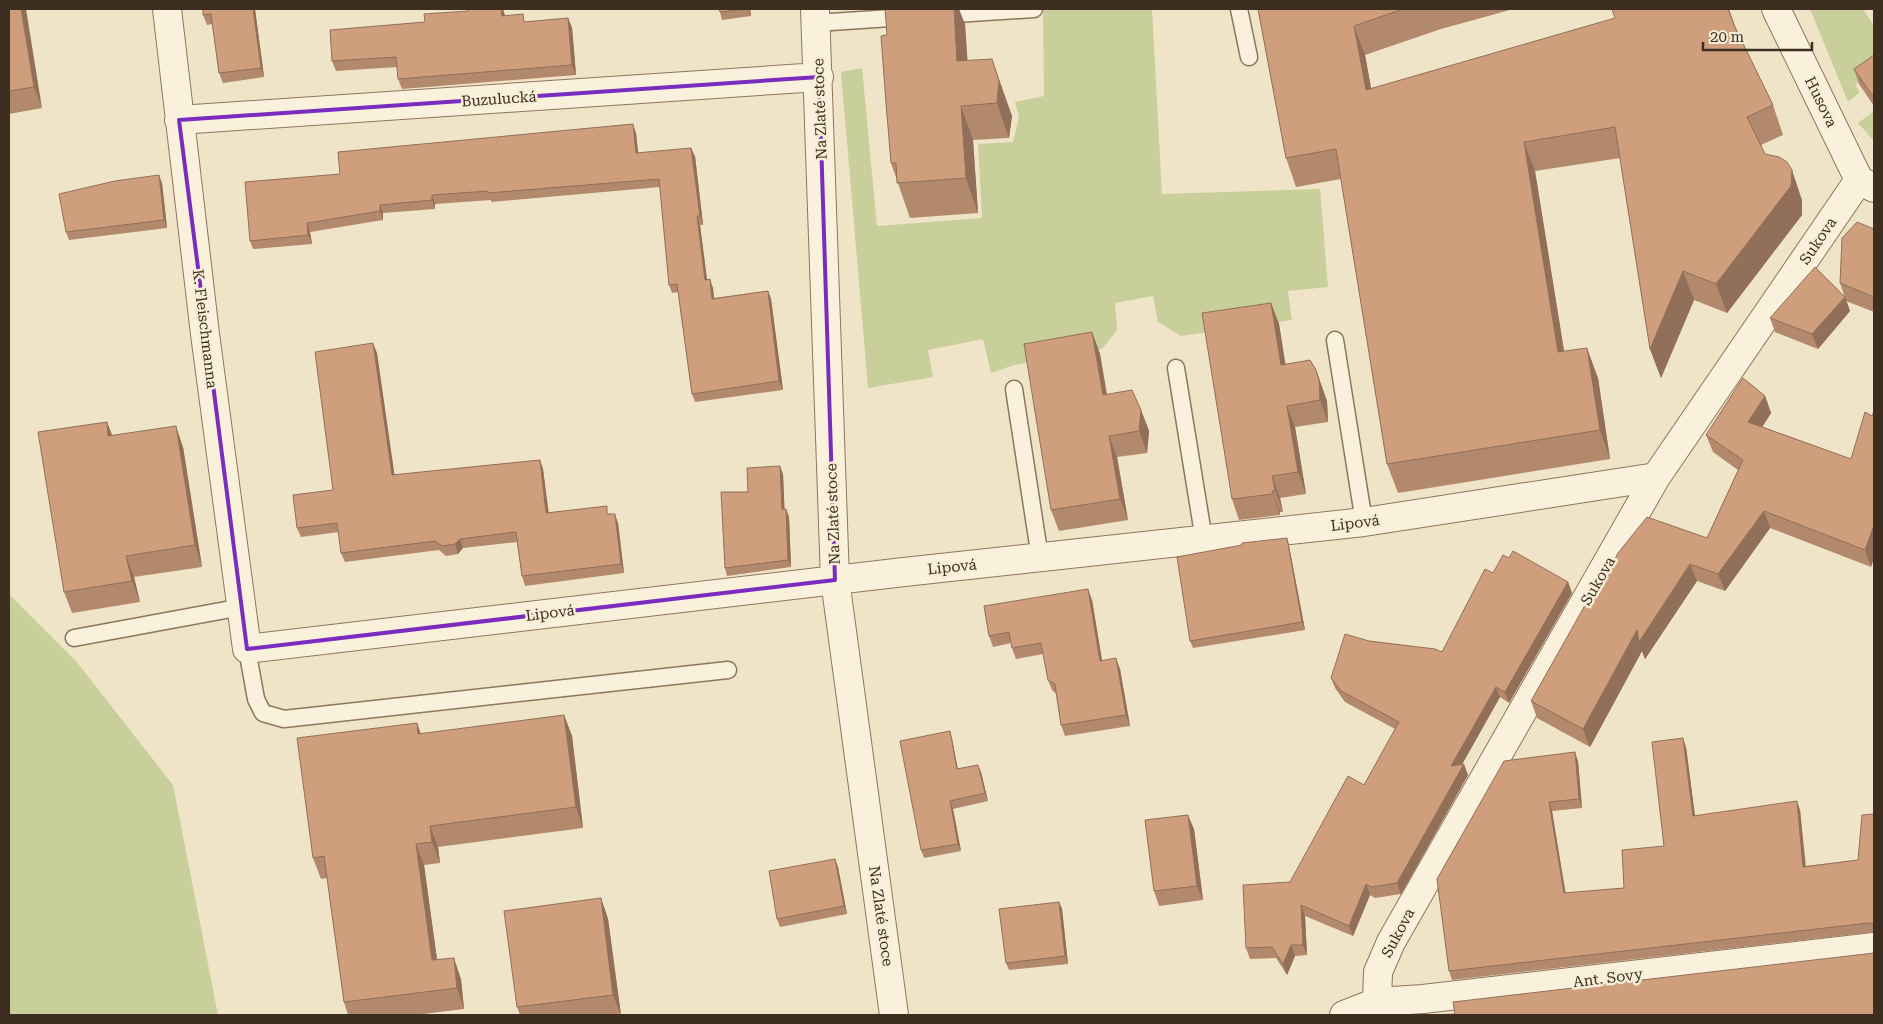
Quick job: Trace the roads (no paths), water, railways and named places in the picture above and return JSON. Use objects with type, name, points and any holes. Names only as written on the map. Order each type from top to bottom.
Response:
[{"type":"street","name":"K. Fleischmanna","points":[[167,9],[179,120],[247,648]]},
{"type":"street","name":"Husova","points":[[1776,9],[1866,184]]},
{"type":"street","name":"Na Zlaté stoce","points":[[816,16],[835,580],[894,1015]]},
{"type":"street","name":"Buzulucká","points":[[179,120],[819,77]]},
{"type":"street","name":"Sukova","points":[[1377,1002],[1378,972],[1391,942],[1656,477],[1866,184]]},
{"type":"street","name":"Lipová","points":[[247,648],[835,580],[1401,518],[1656,477]]},
{"type":"street","name":"Ant. Sovy","points":[[1344,1015],[1377,1002],[1423,999],[1874,946]]},
{"type":"lane","points":[[816,16],[1034,9]]},
{"type":"lane","points":[[1239,9],[1249,57]]},
{"type":"lane","points":[[1335,340],[1364,522]]},
{"type":"lane","points":[[1176,368],[1204,540]]},
{"type":"lane","points":[[1014,389],[1040,558]]},
{"type":"lane","points":[[74,638],[242,607]]},
{"type":"lane","points":[[247,648],[256,700],[262,713],[284,720],[728,670]]}]
